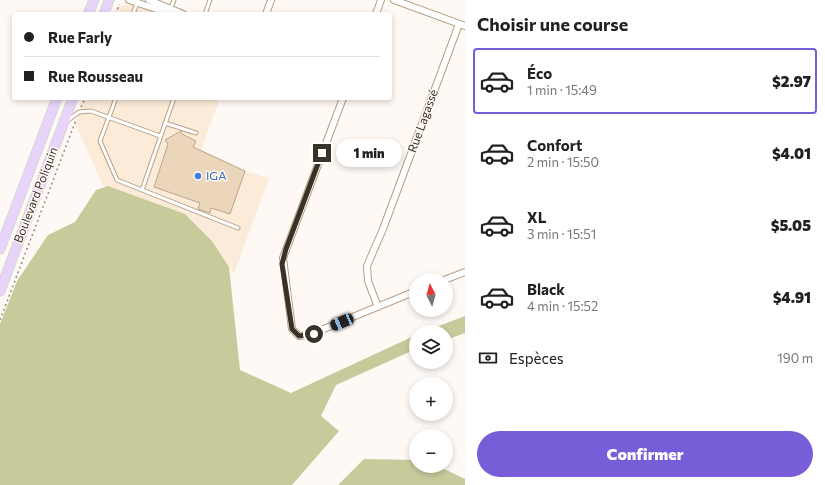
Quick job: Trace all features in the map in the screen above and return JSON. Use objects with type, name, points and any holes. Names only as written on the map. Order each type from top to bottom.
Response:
[{"type":"main road","points":[[89,12],[94,0]]},
{"type":"main road","points":[[105,12],[109,0]]},
{"type":"main road","name":"Boulevard Poliquin","points":[[0,249],[56,100]]},
{"type":"main road","name":"Boulevard Poliquin","points":[[0,291],[72,100]]},
{"type":"street","points":[[129,0],[162,11],[170,10]]},
{"type":"street","points":[[149,0],[164,5],[170,10],[176,12]]},
{"type":"street","points":[[267,12],[271,0]]},
{"type":"street","points":[[377,12],[381,0]]},
{"type":"street","points":[[394,0],[462,25]]},
{"type":"street","name":"Rue Lagassé","points":[[378,307],[368,281],[367,266],[383,229],[462,25]]},
{"type":"street","points":[[343,100],[283,258],[290,324],[294,332],[299,336],[314,334],[409,294]]},
{"type":"street","points":[[453,277],[465,272]]},
{"type":"lane","points":[[170,10],[174,0]]},
{"type":"lane","points":[[206,12],[210,0]]},
{"type":"lane","points":[[134,12],[137,2]]},
{"type":"lane","points":[[115,100],[100,141],[117,180],[238,228]]},
{"type":"lane","points":[[142,190],[173,100]]},
{"type":"lane","points":[[63,124],[84,111],[97,112],[160,136]]},
{"type":"lane","points":[[165,123],[196,133]]},
{"type":"path","points":[[117,12],[119,4]]},
{"type":"path","name":"Boulevard Poliquin","points":[[0,320],[73,128]]},
{"type":"shaded area","points":[[131,5],[152,12],[115,12],[118,6]]},
{"type":"shaded area","points":[[83,100],[219,100],[201,150],[245,171],[269,178],[234,274],[212,241],[185,214],[108,186],[104,187],[75,124]]},
{"type":"green space","points":[[108,186],[185,214],[212,241],[229,267],[240,370],[291,393],[409,338],[409,352],[336,385],[321,416],[339,431],[292,485],[0,485],[0,324],[17,281],[48,235],[75,222],[96,190]]},
{"type":"green space","points":[[465,316],[465,333],[453,337],[453,325],[441,325]]},
{"type":"green space","points":[[364,459],[409,460],[409,473],[453,473],[465,479],[465,485],[338,485]]},
{"type":"building","points":[[181,131],[182,134],[196,141],[193,147],[245,171],[230,214],[211,208],[210,213],[198,209],[200,203],[154,187],[168,144],[165,140]]},
{"type":"place","name":"IGA","points":[[198,176]]},
{"type":"route","points":[[314,334],[299,336],[292,329],[289,318],[282,264],[286,249],[322,153]]}]
